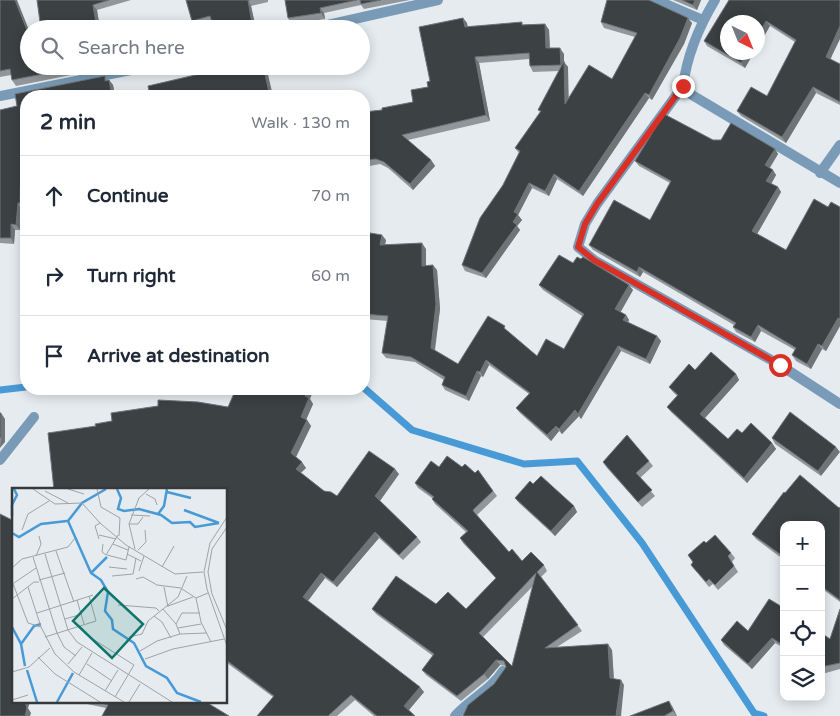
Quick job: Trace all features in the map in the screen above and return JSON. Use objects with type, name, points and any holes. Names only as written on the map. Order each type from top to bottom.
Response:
[{"type":"street","points":[[350,20],[438,0]]},
{"type":"street","points":[[656,0],[703,20]]},
{"type":"street","points":[[715,0],[703,20],[683,86],[597,204],[585,224],[578,247],[594,260],[780,365],[840,404]]},
{"type":"street","points":[[30,90],[106,75]]},
{"type":"street","points":[[683,86],[692,95],[750,128],[840,184]]},
{"type":"street","points":[[0,96],[20,92]]},
{"type":"street","points":[[820,173],[840,145]]},
{"type":"street","points":[[0,460],[34,418]]},
{"type":"street","points":[[455,716],[464,706],[496,681],[503,671]]},
{"type":"building","points":[[0,0],[15,0],[23,20],[20,20],[20,75],[38,75],[12,80],[10,69],[0,71]]},
{"type":"building","points":[[37,0],[109,0],[93,5],[96,20],[40,20]]},
{"type":"building","points":[[186,0],[248,0],[251,20],[211,20],[210,16],[192,20]]},
{"type":"building","points":[[285,0],[357,0],[320,8],[321,13],[288,18]]},
{"type":"building","points":[[360,0],[381,0],[361,4]]},
{"type":"building","points":[[607,0],[649,0],[688,18],[680,38],[649,95],[645,93],[579,191],[554,174],[545,191],[529,183],[514,212],[518,214],[513,222],[517,225],[482,273],[462,265],[480,218],[503,185],[520,151],[515,148],[541,111],[538,110],[564,61],[565,104],[589,65],[612,79],[637,33],[601,22]]},
{"type":"building","points":[[682,0],[695,0],[693,5]]},
{"type":"building","points":[[729,0],[840,0],[840,26],[826,57],[840,64],[840,102],[813,87],[782,137],[737,111],[751,87],[767,96],[796,40],[766,21],[765,23],[765,15],[720,15],[720,51],[704,41]]},
{"type":"building","points":[[463,18],[465,27],[522,22],[522,25],[545,24],[546,48],[560,48],[561,65],[530,66],[529,53],[475,57],[486,115],[402,135],[431,160],[410,184],[384,162],[376,159],[370,160],[370,111],[413,102],[411,90],[428,87],[427,82],[430,81],[419,27]]},
{"type":"building","points":[[195,75],[265,75],[269,90],[149,90],[148,86]]},
{"type":"building","points":[[105,76],[105,81],[109,80],[111,90],[35,90]]},
{"type":"building","points":[[20,93],[20,203],[18,203],[16,225],[11,224],[11,238],[0,238],[0,110],[17,106],[15,94]]},
{"type":"building","points":[[664,114],[713,140],[721,140],[731,123],[775,149],[765,165],[773,170],[766,181],[778,187],[752,231],[786,250],[814,199],[828,207],[831,202],[840,207],[840,319],[838,318],[822,346],[818,344],[807,364],[792,355],[796,348],[758,325],[751,337],[733,327],[736,323],[639,267],[637,272],[589,245],[614,200],[650,220],[671,181],[635,161]]},
{"type":"building","points":[[370,233],[382,235],[380,245],[422,243],[422,266],[433,265],[436,304],[431,348],[458,364],[488,316],[505,326],[504,328],[537,356],[546,339],[564,349],[584,314],[539,285],[559,255],[573,263],[577,257],[581,259],[583,257],[629,285],[615,309],[626,315],[623,320],[657,336],[646,359],[618,346],[578,414],[575,410],[559,429],[556,426],[547,435],[516,408],[530,393],[486,360],[480,372],[477,371],[466,396],[442,385],[445,377],[411,357],[382,353],[388,316],[370,314]]},
{"type":"building","points":[[711,352],[736,374],[700,414],[728,439],[737,429],[742,433],[751,423],[772,443],[744,478],[667,407],[678,395],[669,387],[689,364],[695,370]]},
{"type":"building","points":[[233,395],[305,395],[309,398],[301,417],[307,420],[291,453],[302,462],[296,469],[324,491],[331,492],[337,496],[369,451],[395,469],[375,496],[417,537],[399,555],[375,532],[333,582],[321,573],[303,597],[420,687],[404,706],[415,716],[377,716],[351,695],[328,716],[257,716],[274,696],[228,662],[228,488],[54,488],[48,433],[96,426],[95,424],[112,421],[111,413],[158,406],[158,400],[198,402],[228,407]]},
{"type":"building","points":[[790,412],[836,447],[818,471],[772,438]]},
{"type":"building","points":[[0,413],[1,437],[0,438]]},
{"type":"building","points":[[627,435],[649,461],[636,473],[652,490],[638,502],[603,462]]},
{"type":"building","points":[[447,456],[462,467],[465,464],[475,473],[478,470],[493,491],[473,510],[474,512],[509,552],[512,549],[522,561],[531,552],[544,565],[537,572],[578,625],[545,648],[608,644],[610,678],[621,680],[616,716],[463,716],[468,705],[494,684],[506,667],[504,661],[496,660],[484,674],[457,696],[422,670],[434,654],[372,609],[396,576],[436,604],[448,592],[466,609],[496,578],[460,538],[468,531],[432,499],[434,497],[415,483],[431,461],[439,467]],"holes":[[[536,573],[512,666],[479,633]]]},
{"type":"building","points":[[800,475],[840,507],[840,600],[825,589],[825,521],[780,521],[780,554],[752,534]]},
{"type":"building","points":[[541,476],[574,506],[551,531],[515,498],[530,481],[533,484]]},
{"type":"building","points":[[0,514],[12,520],[12,704],[26,704],[27,708],[25,716],[0,716]]},
{"type":"building","points":[[715,535],[731,553],[728,556],[734,566],[715,585],[709,579],[706,582],[691,565],[693,562],[688,555],[704,541],[706,543]]},
{"type":"building","points":[[769,599],[780,606],[780,643],[772,638],[748,664],[721,640],[737,621],[748,631]]},
{"type":"building","points":[[840,609],[840,663],[825,666],[825,636],[830,639]]},
{"type":"building","points":[[669,701],[673,711],[664,716],[630,716]]},
{"type":"building","points":[[105,704],[209,704],[229,716],[102,716],[108,705]]},
{"type":"waterway","points":[[0,390],[20,388]]},
{"type":"waterway","points":[[370,393],[412,430],[524,464],[577,461],[642,543],[754,713],[764,716]]},
{"type":"route","points":[[683,86],[597,204],[585,224],[578,247],[594,260],[780,365]]}]
